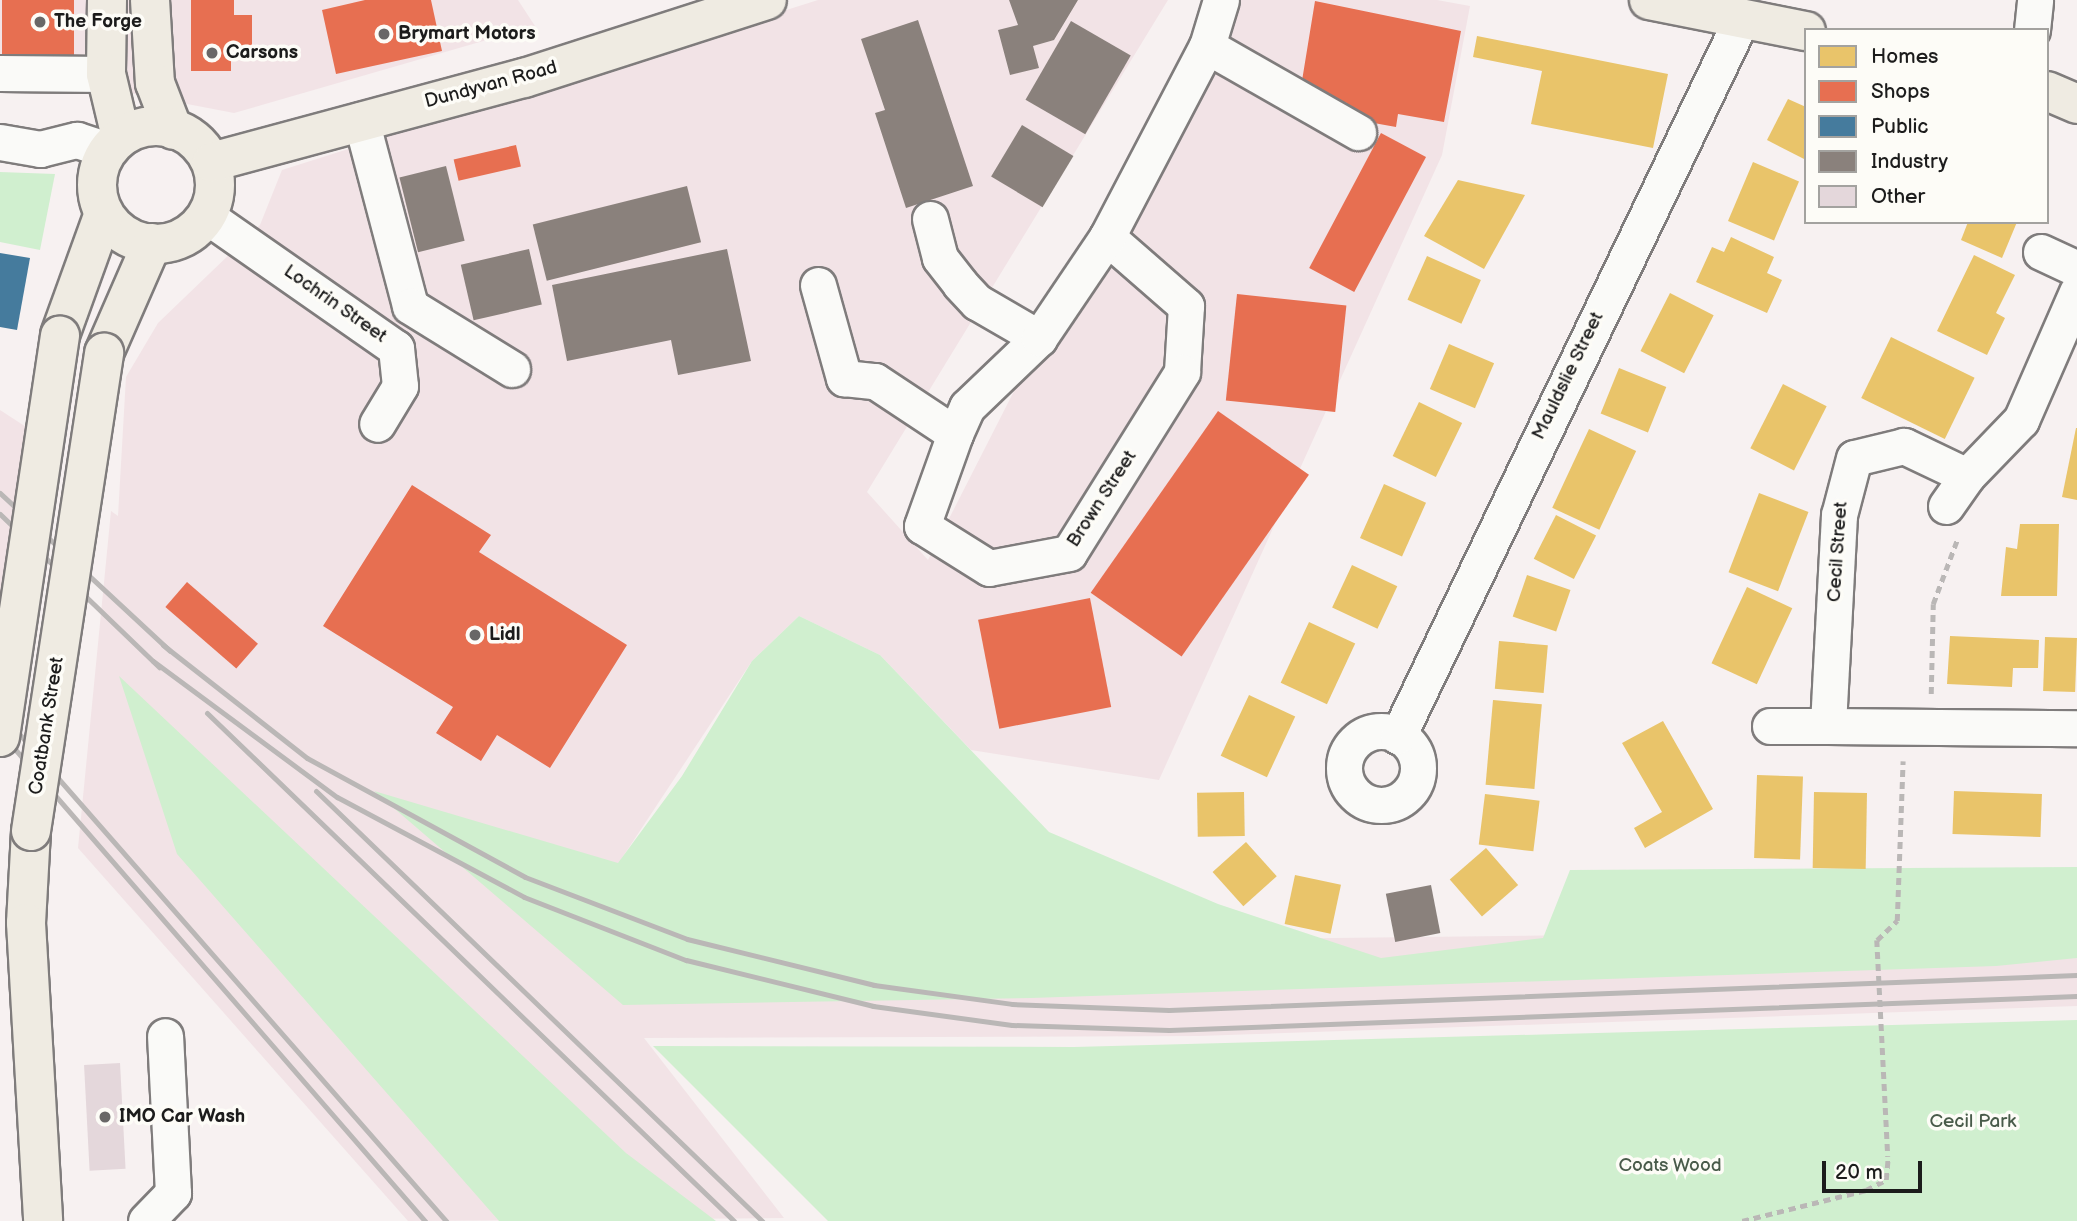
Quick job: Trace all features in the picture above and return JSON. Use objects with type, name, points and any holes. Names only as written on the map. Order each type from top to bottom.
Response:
[{"type":"main road","points":[[0,737],[60,335],[103,216],[97,182],[114,144],[106,74],[107,0]]},
{"type":"main road","points":[[150,0],[155,83],[173,130]]},
{"type":"main road","name":"Dundyvan Road","points":[[212,162],[524,78],[768,0]]},
{"type":"main road","points":[[1648,0],[1804,31]]},
{"type":"main road","points":[[2049,92],[2077,104]]},
{"type":"main road","points":[[103,216],[118,231],[152,243],[190,232],[205,215],[216,180],[212,162],[198,142],[173,130],[140,128],[114,144]]},
{"type":"main road","name":"Coatbank Street","points":[[43,1221],[26,923],[31,831],[104,353],[152,243]]},
{"type":"street","name":"Brown Street","points":[[1107,237],[1186,306],[1182,372],[1069,554],[989,568],[922,526],[955,434],[967,407],[1039,338],[1107,237],[1207,46],[1221,0]]},
{"type":"street","points":[[2032,28],[2035,0]]},
{"type":"street","name":"Mauldslie Street","points":[[1398,736],[1742,18]]},
{"type":"street","points":[[1207,46],[1358,132]]},
{"type":"street","points":[[0,73],[106,74]]},
{"type":"street","points":[[361,120],[410,306],[512,369]]},
{"type":"street","points":[[0,142],[40,149],[78,140],[114,144]]},
{"type":"street","name":"Lochrin Street","points":[[205,215],[396,348],[400,386],[377,424]]},
{"type":"street","points":[[930,219],[940,258],[960,284],[977,302],[1039,338]]},
{"type":"street","points":[[2041,252],[2077,269]]},
{"type":"street","points":[[818,285],[844,379],[875,381],[955,434]]},
{"type":"street","points":[[1946,506],[1966,476],[2021,420],[2077,292]]},
{"type":"street","name":"Cecil Street","points":[[1828,726],[1839,515],[1854,458],[1904,446],[1966,476]]},
{"type":"street","points":[[1770,726],[2077,728]]},
{"type":"street","points":[[146,1221],[173,1194],[165,1036]]},
{"type":"path","points":[[1742,1221],[1866,1190],[1886,1180],[1888,1157],[1877,940],[1897,921],[1917,726],[1933,604],[1950,547],[1967,527],[1946,506]]},
{"type":"shaded area","points":[[0,0],[518,0],[535,26],[234,113],[0,68]]},
{"type":"shaded area","points":[[818,0],[1168,0],[867,492],[928,560],[1213,0],[1437,0],[1470,6],[1442,155],[1159,780],[971,750],[880,655],[799,616],[752,661],[620,861],[1164,940],[2077,929],[2077,1006],[1199,1036],[644,1038],[784,1218],[408,1221],[78,848],[111,511],[118,516],[126,377],[158,323],[260,225],[282,170]]},
{"type":"shaded area","points":[[0,410],[40,436],[0,693]]},
{"type":"green space","points":[[0,172],[55,174],[40,250],[0,242]]},
{"type":"green space","points":[[799,616],[880,655],[1049,832],[1218,904],[1381,958],[1543,938],[1570,870],[2077,867],[2077,958],[1996,966],[1031,998],[623,1005],[374,791],[618,863],[682,776],[752,661]]},
{"type":"green space","points":[[119,676],[626,1153],[716,1221],[499,1221],[177,854]]},
{"type":"green space","name":"Cecil Park","points":[[2077,1020],[2077,1221],[828,1221],[653,1046],[1074,1047]]},
{"type":"building: Homes","points":[[1477,36],[1668,74],[1653,148],[1531,124],[1542,71],[1473,57]]},
{"type":"building: Homes","points":[[1788,99],[1804,106],[1804,159],[1767,140]]},
{"type":"building: Homes","points":[[1753,162],[1799,182],[1774,240],[1728,221]]},
{"type":"building: Homes","points":[[1458,180],[1525,195],[1484,269],[1424,236]]},
{"type":"building: Homes","points":[[1967,224],[2016,224],[2002,258],[1961,240]]},
{"type":"building: Homes","points":[[1731,237],[1774,257],[1767,273],[1782,280],[1767,313],[1696,282],[1712,247],[1724,252]]},
{"type":"building: Homes","points":[[1974,255],[2015,275],[1996,313],[2005,318],[1987,355],[1937,331]]},
{"type":"building: Homes","points":[[1427,256],[1481,280],[1461,324],[1407,300]]},
{"type":"building: Homes","points":[[1670,293],[1714,315],[1684,373],[1640,351]]},
{"type":"building: Homes","points":[[1891,337],[1975,378],[1945,439],[1861,398]]},
{"type":"building: Homes","points":[[1449,344],[1494,363],[1475,408],[1430,389]]},
{"type":"building: Homes","points":[[1619,368],[1666,387],[1648,433],[1601,413]]},
{"type":"building: Homes","points":[[1783,384],[1827,406],[1794,470],[1750,448]]},
{"type":"building: Homes","points":[[1419,402],[1462,423],[1436,477],[1393,456]]},
{"type":"building: Homes","points":[[2077,428],[2077,500],[2062,497]]},
{"type":"building: Homes","points":[[1589,429],[1636,451],[1599,530],[1552,508]]},
{"type":"building: Homes","points":[[1384,484],[1426,503],[1402,557],[1360,538]]},
{"type":"building: Homes","points":[[1759,493],[1808,512],[1778,591],[1729,572]]},
{"type":"building: Homes","points":[[1556,515],[1596,535],[1574,579],[1534,559]]},
{"type":"building: Homes","points":[[2020,524],[2059,524],[2057,596],[2001,596],[2006,547],[2017,549]]},
{"type":"building: Homes","points":[[1352,565],[1397,586],[1377,629],[1332,608]]},
{"type":"building: Homes","points":[[1527,575],[1570,590],[1556,632],[1513,617]]},
{"type":"building: Homes","points":[[1747,587],[1792,608],[1757,684],[1712,663]]},
{"type":"building: Homes","points":[[1309,622],[1355,644],[1327,704],[1281,683]]},
{"type":"building: Homes","points":[[1950,636],[2039,640],[2038,668],[2013,668],[2012,687],[1947,684]]},
{"type":"building: Homes","points":[[2045,637],[2077,638],[2075,692],[2043,691]]},
{"type":"building: Homes","points":[[1499,641],[1548,645],[1544,693],[1495,689]]},
{"type":"building: Homes","points":[[1249,695],[1295,717],[1267,777],[1221,756]]},
{"type":"building: Homes","points":[[1493,700],[1542,704],[1534,789],[1486,785]]},
{"type":"building: Homes","points":[[1663,721],[1713,809],[1645,848],[1634,828],[1662,812],[1622,743]]},
{"type":"building: Homes","points":[[1757,775],[1803,777],[1800,860],[1754,858]]},
{"type":"building: Homes","points":[[1954,791],[2042,794],[2040,837],[1952,834]]},
{"type":"building: Homes","points":[[1244,792],[1245,836],[1198,837],[1197,793]]},
{"type":"building: Homes","points":[[1814,792],[1867,793],[1866,869],[1813,868]]},
{"type":"building: Homes","points":[[1485,794],[1540,801],[1533,851],[1479,845]]},
{"type":"building: Homes","points":[[1246,842],[1277,876],[1243,906],[1213,872]]},
{"type":"building: Homes","points":[[1486,848],[1518,885],[1482,916],[1450,879]]},
{"type":"building: Homes","points":[[1295,875],[1341,885],[1331,934],[1285,924]]},
{"type":"building: Shops","points":[[2,0],[74,0],[74,55],[2,55]]},
{"type":"building: Shops","points":[[191,0],[234,0],[234,15],[252,15],[252,46],[231,46],[231,71],[191,71]]},
{"type":"building: Shops","points":[[365,0],[431,0],[442,51],[336,74],[322,10]]},
{"type":"building: Shops","points":[[1315,1],[1461,31],[1444,122],[1398,114],[1396,127],[1346,118],[1347,103],[1300,93]]},
{"type":"building: Shops","points":[[1381,133],[1426,157],[1354,292],[1309,268]]},
{"type":"building: Shops","points":[[516,145],[521,166],[459,181],[454,159]]},
{"type":"building: Shops","points":[[1237,294],[1346,305],[1335,412],[1226,400]]},
{"type":"building: Shops","points":[[1218,411],[1309,475],[1182,657],[1091,593]]},
{"type":"building: Shops","name":"Lidl","points":[[412,485],[491,535],[479,552],[627,645],[550,768],[497,735],[481,761],[436,733],[453,707],[323,626]]},
{"type":"building: Shops","points":[[187,582],[258,644],[236,669],[165,607]]},
{"type":"building: Shops","points":[[1090,598],[1111,707],[999,729],[978,620]]},
{"type":"building: Public","points":[[0,253],[30,258],[17,330],[0,327]]},
{"type":"building: Industry","points":[[1009,0],[1078,0],[1054,40],[1033,46],[1039,68],[1010,75],[998,30],[1018,25]]},
{"type":"building: Industry","points":[[918,20],[973,186],[906,208],[875,113],[885,110],[861,39]]},
{"type":"building: Industry","points":[[1071,21],[1131,56],[1085,134],[1026,100]]},
{"type":"building: Industry","points":[[1022,125],[1073,156],[1043,207],[991,176]]},
{"type":"building: Industry","points":[[446,166],[465,241],[418,252],[399,178]]},
{"type":"building: Industry","points":[[687,186],[701,242],[547,281],[533,224]]},
{"type":"building: Industry","points":[[529,249],[542,305],[474,320],[461,265]]},
{"type":"building: Industry","points":[[727,249],[751,361],[678,375],[671,340],[567,361],[552,285]]},
{"type":"building: Industry","points":[[1431,885],[1440,933],[1395,942],[1386,894]]},
{"type":"building: Other","name":"IMO Car Wash","points":[[120,1063],[126,1169],[90,1171],[84,1065]]},
{"type":"railway","points":[[0,493],[170,651]]},
{"type":"railway","points":[[0,514],[159,667]]},
{"type":"railway","points":[[163,645],[307,758],[525,877],[687,939],[874,985],[1012,1004],[1169,1010],[2077,975]]},
{"type":"railway","points":[[153,661],[337,797],[524,897],[686,960],[873,1006],[1012,1025],[1169,1030],[2077,996]]},
{"type":"railway","points":[[0,712],[446,1221]]},
{"type":"railway","points":[[207,713],[734,1221]]},
{"type":"railway","points":[[0,732],[425,1221]]},
{"type":"railway","points":[[316,791],[762,1221]]},
{"type":"place","name":"The Forge","points":[[40,22]]},
{"type":"place","name":"Brymart Motors","points":[[384,34]]},
{"type":"place","name":"Carsons","points":[[212,53]]},
{"type":"place","name":"Lidl","points":[[475,635]]},
{"type":"place","name":"IMO Car Wash","points":[[105,1117]]},
{"type":"park label","name":"Coats Wood","points":[[1670,1166]]}]
